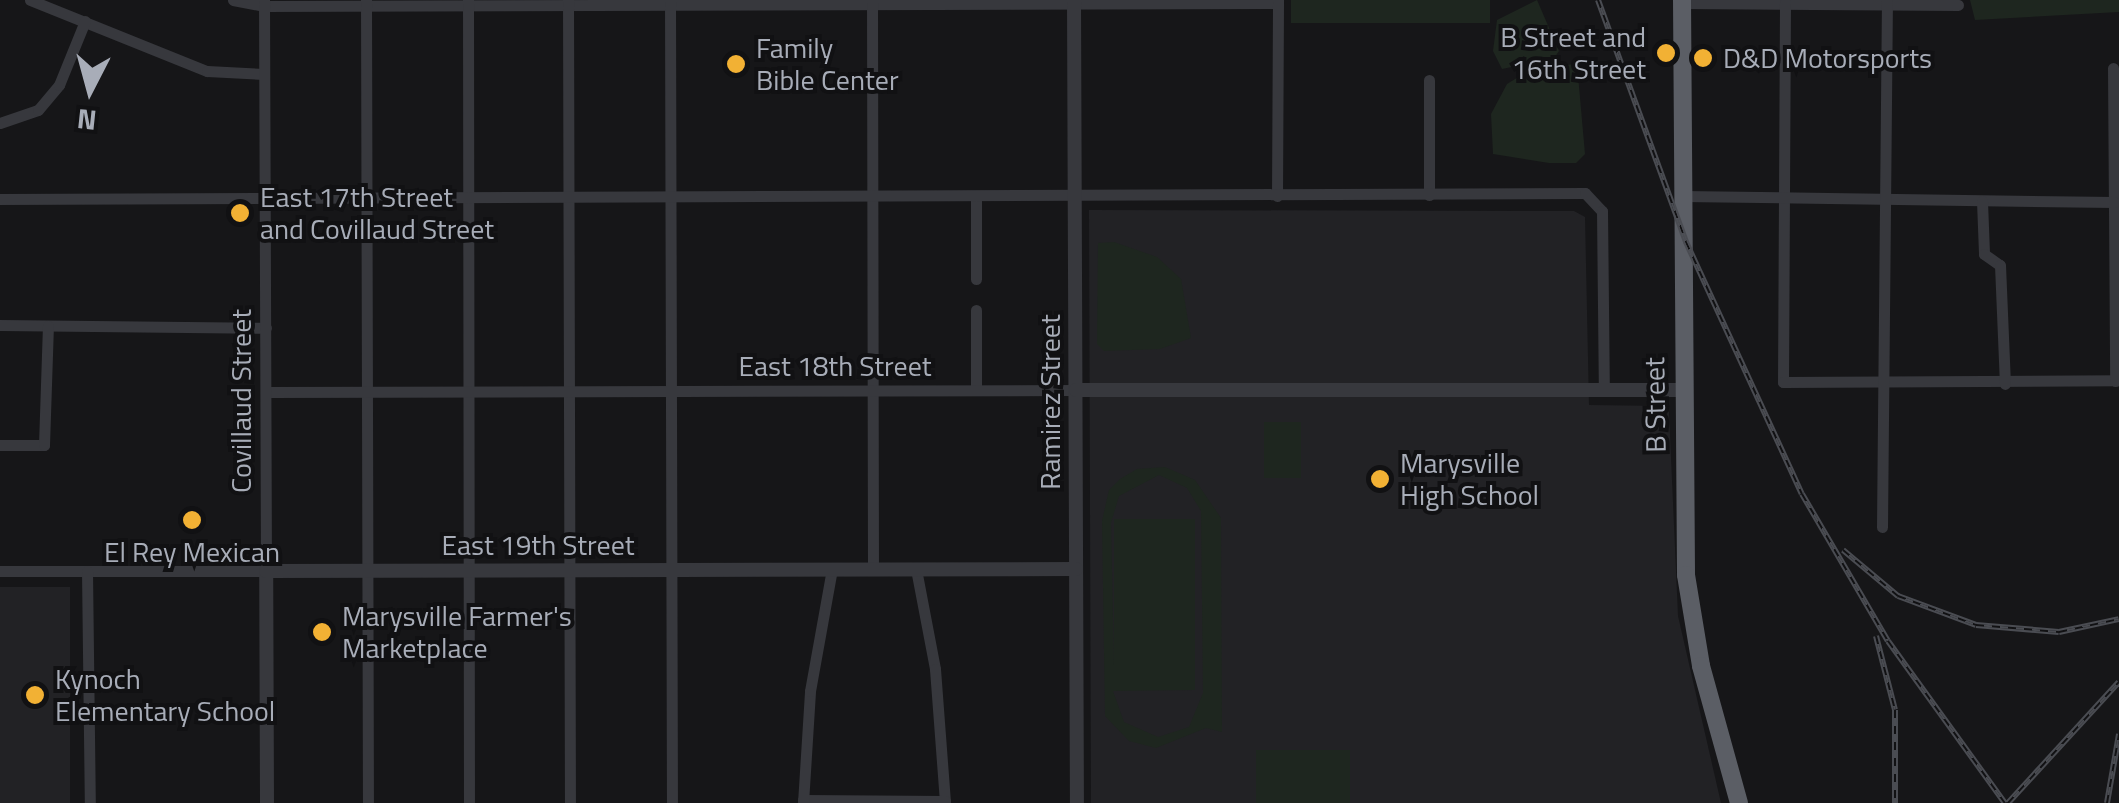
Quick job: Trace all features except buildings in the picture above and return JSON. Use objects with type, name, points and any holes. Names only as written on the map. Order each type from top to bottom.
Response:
[{"type":"highway","name":"B Street","points":[[1682,1],[1682,390],[1690,606],[1739,803]]},
{"type":"highway","points":[[1730,803],[1731,777]]},
{"type":"street","points":[[30,0],[207,70],[264,74]]},
{"type":"street","points":[[233,0],[1278,2],[1277,196]]},
{"type":"street","points":[[1682,1],[1958,5]]},
{"type":"street","points":[[872,2],[873,569]]},
{"type":"street","name":"Ramirez Street","points":[[1074,2],[1077,803]]},
{"type":"street","points":[[1882,527],[1887,2]]},
{"type":"street","name":"Covillaud Street","points":[[264,3],[267,803]]},
{"type":"street","points":[[366,3],[368,803]]},
{"type":"street","points":[[468,3],[469,803]]},
{"type":"street","points":[[568,3],[570,803]]},
{"type":"street","points":[[670,3],[672,803]]},
{"type":"street","points":[[1785,3],[1783,382],[2101,384],[2117,380],[2113,68]]},
{"type":"street","points":[[0,123],[38,110],[60,85],[85,21]]},
{"type":"street","points":[[1429,80],[1429,194]]},
{"type":"street","points":[[0,199],[1585,193],[1598,202],[1604,391]]},
{"type":"street","points":[[1682,196],[1982,201],[2116,198]]},
{"type":"street","points":[[976,197],[976,279]]},
{"type":"street","points":[[1982,201],[1984,254],[2000,265],[2005,384]]},
{"type":"street","points":[[976,310],[976,390]]},
{"type":"street","points":[[0,325],[266,328]]},
{"type":"street","points":[[0,445],[44,445],[48,326]]},
{"type":"street","name":"East 18th Street","points":[[266,392],[1682,390]]},
{"type":"street","points":[[832,568],[812,674],[803,802],[945,802],[935,668],[916,569]]},
{"type":"street","name":"East 19th Street","points":[[0,571],[1076,569]]},
{"type":"street","points":[[87,571],[90,803]]},
{"type":"shaded area","points":[[1291,0],[1490,0],[1490,23],[1291,23]]},
{"type":"shaded area","points":[[1537,0],[1559,51],[1554,58],[1502,69],[1493,51],[1497,20]]},
{"type":"shaded area","points":[[1970,0],[2119,0],[2119,12],[1975,20]]},
{"type":"shaded area","points":[[1577,64],[1585,154],[1576,163],[1549,163],[1493,154],[1491,114],[1507,84],[1533,68]]},
{"type":"shaded area","name":"Marysville High School","points":[[1089,210],[1574,211],[1585,217],[1589,405],[1663,406],[1669,412],[1678,616],[1721,803],[1091,803]]},
{"type":"shaded area","points":[[1114,242],[1157,257],[1181,279],[1191,338],[1160,349],[1104,351],[1097,344],[1098,243]]},
{"type":"shaded area","points":[[1264,422],[1301,422],[1301,478],[1264,478]]},
{"type":"shaded area","points":[[1165,467],[1195,480],[1221,518],[1222,732],[1206,728],[1156,748],[1129,741],[1105,716],[1102,521],[1109,490],[1137,469]],"holes":[[[1159,475],[1187,488],[1201,511],[1203,693],[1189,727],[1158,737],[1124,722],[1113,691],[1195,690],[1195,519],[1114,519],[1114,666],[1111,523],[1119,496]]]},
{"type":"shaded area","name":"Kynoch Elementary School","points":[[0,587],[70,587],[70,803],[0,803]]},
{"type":"shaded area","points":[[1256,750],[1350,750],[1350,803],[1256,803]]},
{"type":"railway","points":[[1598,0],[1686,242],[1802,494],[1888,641],[2005,803]]},
{"type":"railway","points":[[1843,550],[1898,596],[1976,625],[2059,632],[2119,619]]},
{"type":"railway","points":[[1876,636],[1895,710],[1895,803]]},
{"type":"railway","points":[[2008,803],[2119,682]]},
{"type":"railway","points":[[2107,803],[2119,734]]},
{"type":"place","name":"B Street and 16th Street","points":[[1666,53]]},
{"type":"place","name":"D&D Motorsports","points":[[1703,58]]},
{"type":"place","name":"Family Bible Center","points":[[736,64]]},
{"type":"place","name":"East 17th Street and Covillaud Street","points":[[240,213]]},
{"type":"place","name":"Marysville High School","points":[[1380,479]]},
{"type":"place","name":"El Rey Mexican","points":[[192,520]]},
{"type":"place","name":"Marysville Farmer's Marketplace","points":[[322,632]]},
{"type":"place","name":"Kynoch Elementary School","points":[[35,695]]}]
